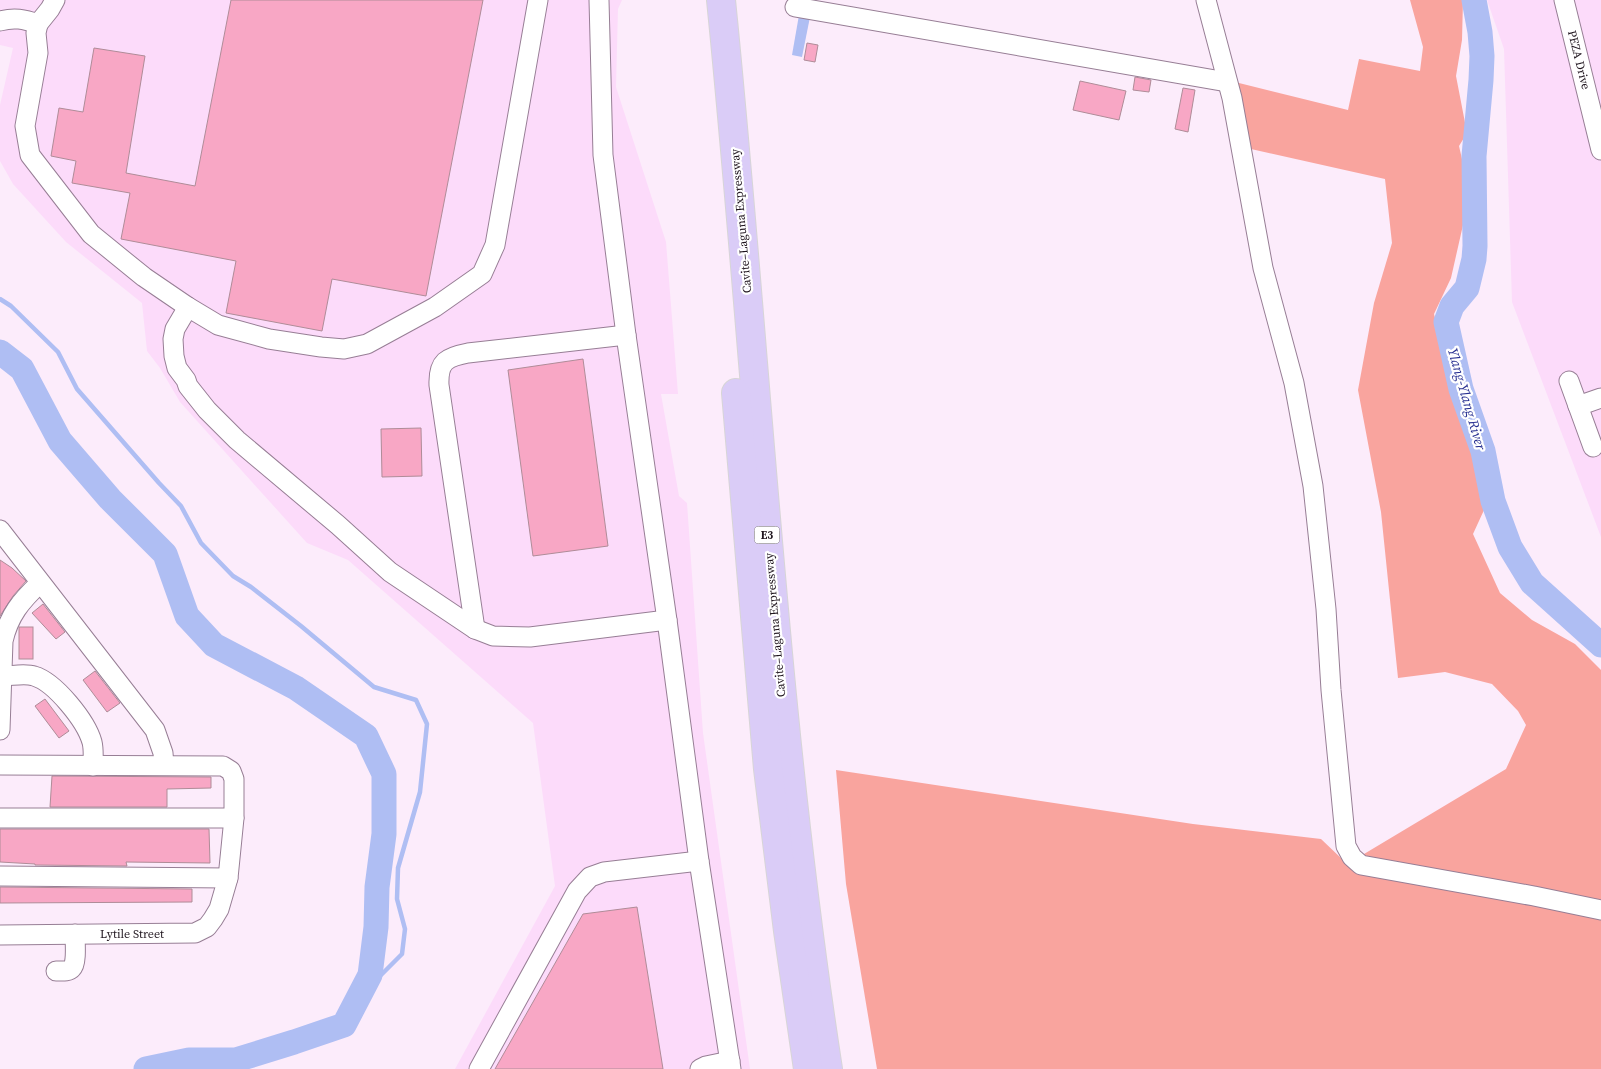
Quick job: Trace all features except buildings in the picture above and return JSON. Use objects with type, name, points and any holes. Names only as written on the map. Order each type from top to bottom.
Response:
[{"type":"highway","name":"Cavite–Laguna Expressway","points":[[703,0],[767,759],[785,913],[808,1069]]},
{"type":"highway","name":"Cavite–Laguna Expressway","points":[[721,0],[779,669],[797,848],[828,1069]]},
{"type":"street","points":[[55,0],[38,24],[36,33],[38,53],[25,126],[30,155],[91,234],[144,276],[188,307],[218,325],[268,339],[321,347],[344,348],[367,344],[434,307],[482,274],[495,245],[538,0]]},
{"type":"street","points":[[599,0],[603,155],[699,861],[730,1065],[706,1066],[700,1069]]},
{"type":"street","points":[[1206,0],[1232,98],[1263,268],[1294,383],[1313,486],[1326,609],[1331,690],[1346,846],[1352,857],[1361,864],[1601,910]]},
{"type":"street","name":"PEZA Drive","points":[[1564,0],[1601,150]]},
{"type":"street","points":[[795,7],[1227,82]]},
{"type":"street","points":[[0,21],[12,18],[38,24]]},
{"type":"street","points":[[188,307],[175,329],[173,339],[174,356],[177,368],[188,386],[207,410],[237,440],[338,525],[390,572],[475,629],[493,636],[530,636],[667,620]]},
{"type":"street","points":[[475,629],[439,385],[442,364],[447,359],[468,353],[626,334]]},
{"type":"street","points":[[1569,381],[1593,447]]},
{"type":"street","points":[[1578,406],[1601,398]]},
{"type":"street","points":[[0,765],[164,765],[163,753],[155,730],[1,535]]},
{"type":"street","points":[[0,730],[3,641],[12,615],[24,599],[40,583]]},
{"type":"street","points":[[2,676],[32,675],[47,681],[67,702],[86,729],[92,743],[93,766]]},
{"type":"street","name":"Lytile Street","points":[[0,935],[195,933],[207,927],[220,908],[228,878],[234,818],[234,779],[231,771],[223,766],[164,765]]},
{"type":"street","points":[[0,818],[234,818]]},
{"type":"street","points":[[479,1069],[577,891],[590,877],[604,872],[699,861]]},
{"type":"street","points":[[0,876],[228,878]]},
{"type":"street","points":[[56,971],[73,968],[75,963],[75,934]]},
{"type":"shaded area","points":[[0,0],[622,0],[618,9],[616,87],[666,242],[678,394],[661,394],[679,496],[687,503],[703,733],[750,1069],[455,1069],[555,886],[533,723],[348,560],[307,543],[180,402],[160,368],[147,351],[142,303],[66,242],[13,184],[0,161],[0,105],[13,48],[0,45]]},
{"type":"shaded area","points":[[1410,0],[1463,0],[1462,40],[1456,76],[1467,133],[1459,146],[1470,194],[1451,278],[1434,314],[1453,393],[1482,485],[1484,510],[1473,534],[1500,593],[1532,620],[1575,644],[1601,670],[1601,1069],[877,1069],[846,884],[836,770],[1193,824],[1321,839],[1342,859],[1364,854],[1506,769],[1526,725],[1518,711],[1492,684],[1445,672],[1398,678],[1381,512],[1358,390],[1374,303],[1392,243],[1385,179],[1251,149],[1235,82],[1348,110],[1359,59],[1420,71],[1423,47]]},
{"type":"shaded area","points":[[1487,0],[1601,0],[1601,537],[1512,302],[1504,49]]},
{"type":"water","points":[[799,15],[810,17],[802,57],[792,55]]},
{"type":"waterway","name":"Ylang-Ylang River","points":[[1474,0],[1482,56],[1474,156],[1474,259],[1467,288],[1452,306],[1446,322],[1461,389],[1483,451],[1493,501],[1510,547],[1532,583],[1601,645]]},
{"type":"waterway","points":[[0,299],[11,306],[58,352],[77,389],[181,506],[201,543],[233,576],[251,587],[301,626],[374,687],[416,700],[427,724],[420,792],[398,868],[397,899],[405,929],[402,954],[357,999]]},
{"type":"waterway","points":[[0,352],[22,369],[60,441],[110,499],[165,554],[187,616],[214,645],[296,688],[366,736],[384,774],[384,834],[377,887],[376,927],[370,975],[344,1025],[236,1060],[189,1060],[146,1069]]}]
